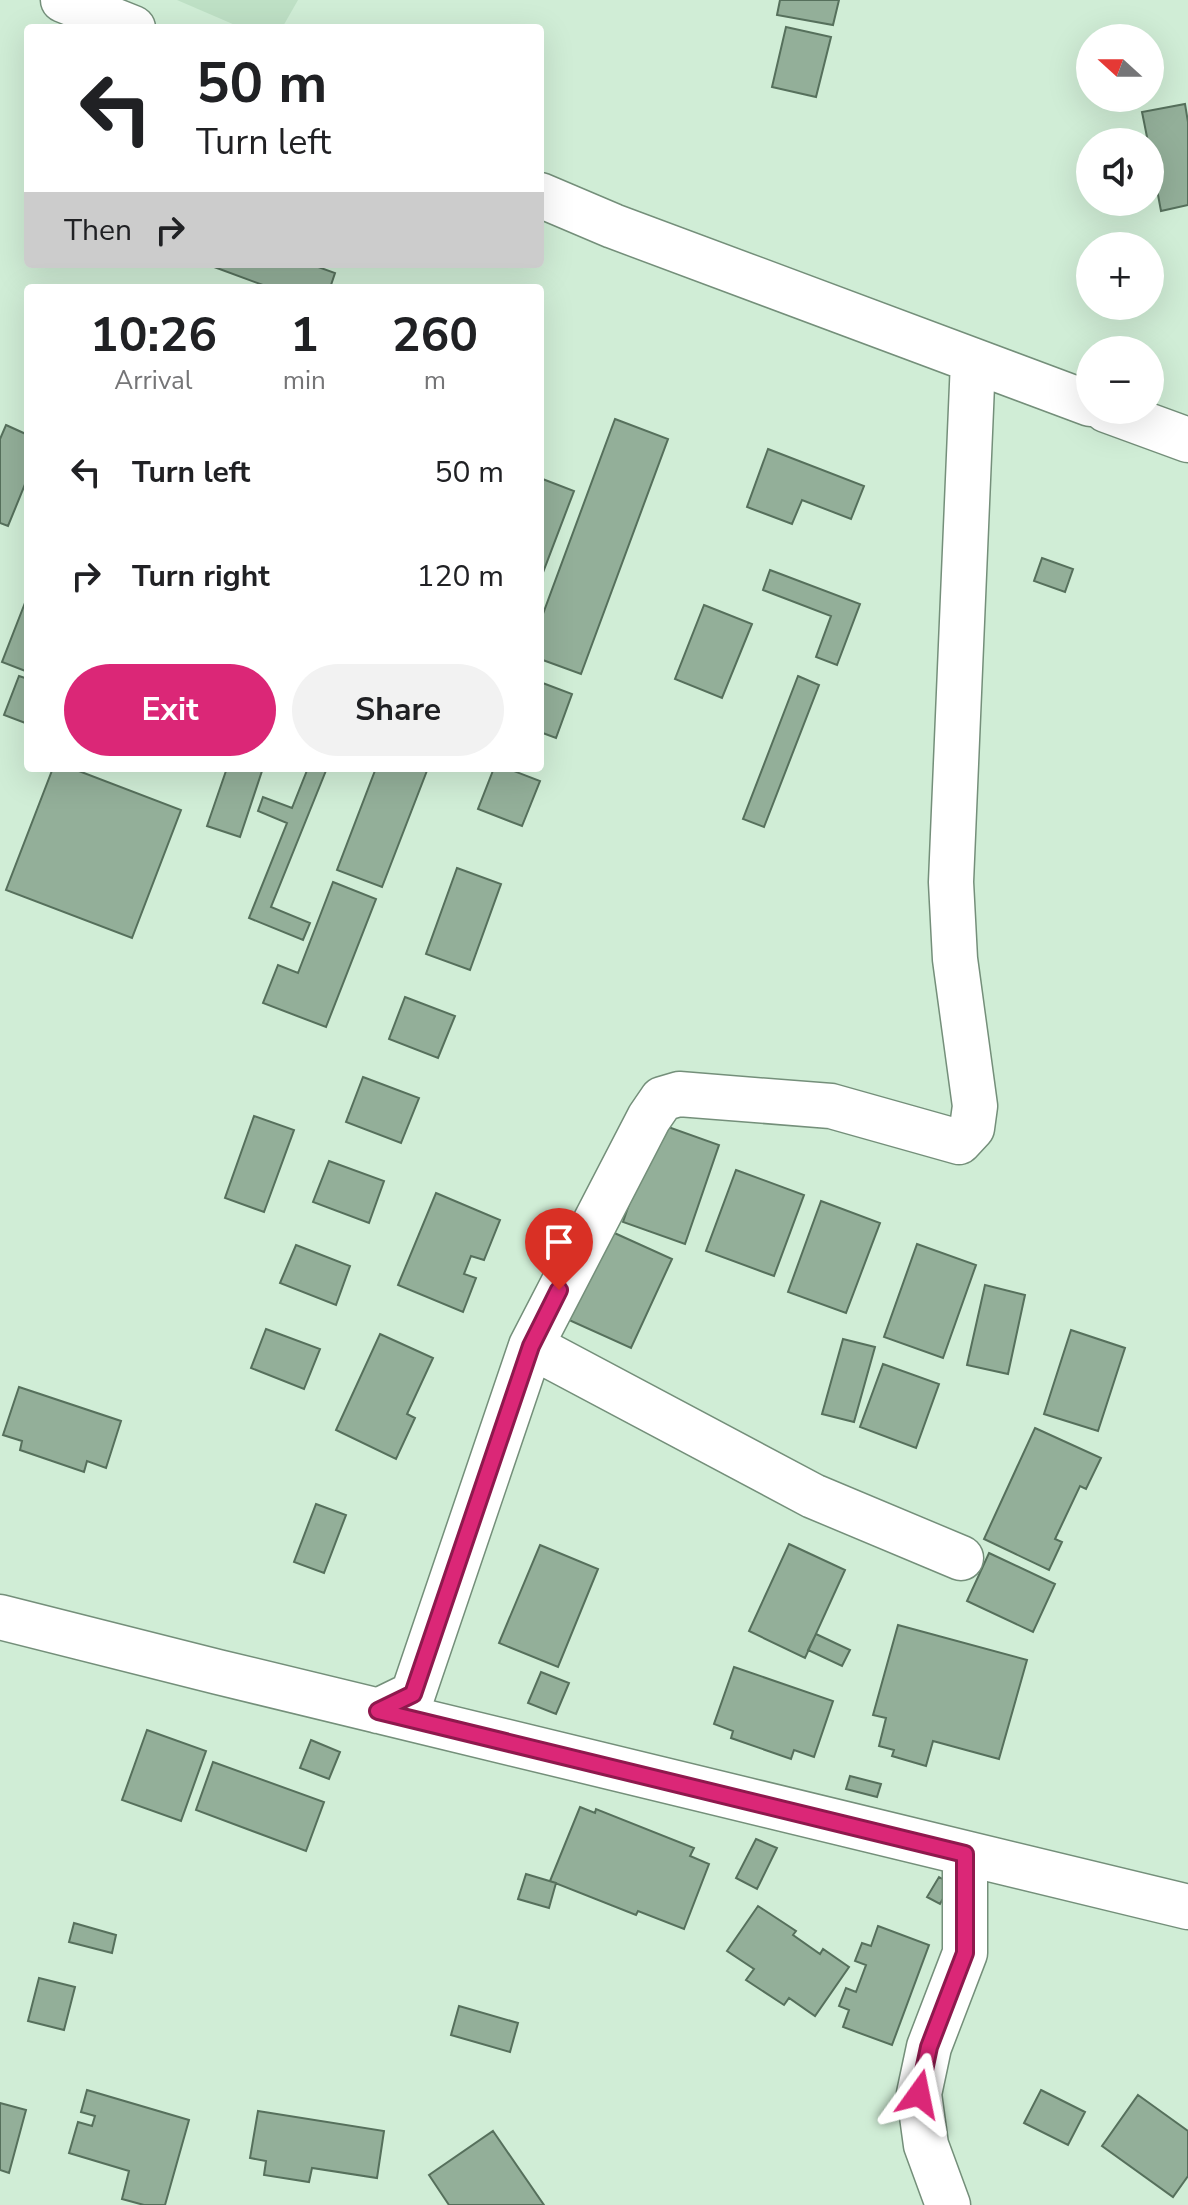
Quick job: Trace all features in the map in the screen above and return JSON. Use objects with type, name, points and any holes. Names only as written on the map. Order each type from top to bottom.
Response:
[{"type":"street","points":[[544,197],[613,226],[1076,399]]},
{"type":"street","points":[[378,1711],[413,1694],[531,1346],[649,1118],[662,1099],[679,1094],[831,1106],[959,1142],[972,1128],[975,1106],[955,959],[951,882],[973,361]]},
{"type":"street","points":[[1144,424],[1188,440]]},
{"type":"street","points":[[531,1346],[813,1496],[961,1558]]},
{"type":"street","points":[[0,1617],[1188,1907]]},
{"type":"street","points":[[948,2205],[926,2145],[919,2094],[929,2047],[965,1953],[965,1854]]},
{"type":"shaded area","points":[[177,0],[298,0],[284,24],[233,24]]},
{"type":"building","points":[[780,0],[839,0],[833,25],[777,15]]},
{"type":"building","points":[[786,27],[831,37],[816,97],[772,87]]},
{"type":"building","points":[[1185,104],[1188,122],[1188,205],[1164,210],[1164,128],[1145,128],[1142,112],[1164,112],[1164,108]]},
{"type":"building","points":[[217,268],[321,268],[335,273],[331,284],[260,284]]},
{"type":"building","points":[[615,419],[668,439],[581,674],[544,660],[544,611]]},
{"type":"building","points":[[6,425],[24,433],[24,487],[8,526],[0,523],[0,439]]},
{"type":"building","points":[[768,449],[864,486],[851,519],[802,500],[792,524],[747,507]]},
{"type":"building","points":[[544,480],[574,491],[544,570]]},
{"type":"building","points":[[1042,558],[1073,569],[1065,592],[1034,581]]},
{"type":"building","points":[[770,570],[860,604],[837,665],[816,657],[831,616],[763,590]]},
{"type":"building","points":[[24,605],[24,670],[2,662]]},
{"type":"building","points":[[704,605],[752,624],[722,698],[675,679]]},
{"type":"building","points":[[19,676],[24,678],[24,722],[4,715]]},
{"type":"building","points":[[798,676],[819,685],[764,827],[743,819]]},
{"type":"building","points":[[544,684],[572,694],[556,738],[544,734]]},
{"type":"building","points":[[51,772],[81,772],[181,810],[132,938],[6,890]]},
{"type":"building","points":[[226,772],[262,772],[240,837],[207,826]]},
{"type":"building","points":[[306,772],[325,772],[271,907],[310,923],[303,940],[249,918],[287,823],[258,811],[263,797],[292,808]]},
{"type":"building","points":[[374,772],[426,772],[382,887],[337,870]]},
{"type":"building","points":[[492,772],[516,772],[540,781],[522,826],[478,809]]},
{"type":"building","points":[[457,868],[501,884],[470,970],[426,954]]},
{"type":"building","points":[[333,882],[376,899],[326,1027],[263,1003],[278,965],[298,973]]},
{"type":"building","points":[[405,997],[455,1016],[438,1058],[389,1039]]},
{"type":"building","points":[[363,1077],[419,1098],[401,1143],[346,1122]]},
{"type":"building","points":[[254,1116],[294,1130],[264,1212],[225,1198]]},
{"type":"building","points":[[657,1123],[719,1145],[685,1244],[623,1222]]},
{"type":"building","points":[[329,1161],[384,1181],[369,1223],[313,1202]]},
{"type":"building","points":[[736,1170],[804,1195],[774,1276],[706,1251]]},
{"type":"building","points":[[436,1193],[500,1220],[484,1260],[471,1256],[464,1274],[476,1278],[463,1312],[398,1285]]},
{"type":"building","points":[[821,1201],[880,1223],[846,1313],[788,1292]]},
{"type":"building","points":[[610,1231],[672,1259],[631,1348],[569,1320]]},
{"type":"building","points":[[917,1244],[976,1265],[943,1358],[884,1337]]},
{"type":"building","points":[[296,1245],[350,1266],[336,1305],[280,1283]]},
{"type":"building","points":[[985,1285],[1025,1295],[1008,1374],[967,1365]]},
{"type":"building","points":[[266,1329],[320,1349],[304,1389],[251,1368]]},
{"type":"building","points":[[1071,1330],[1125,1348],[1098,1431],[1044,1414]]},
{"type":"building","points":[[380,1334],[433,1358],[407,1414],[415,1418],[396,1459],[336,1430]]},
{"type":"building","points":[[843,1339],[875,1347],[854,1422],[822,1414]]},
{"type":"building","points":[[883,1364],[939,1384],[916,1448],[860,1427]]},
{"type":"building","points":[[19,1387],[121,1421],[106,1468],[87,1461],[84,1472],[20,1450],[22,1441],[3,1435]]},
{"type":"building","points":[[1035,1428],[1101,1458],[1086,1489],[1080,1486],[1055,1539],[1062,1542],[1049,1570],[984,1539]]},
{"type":"building","points":[[316,1504],[346,1515],[324,1573],[294,1562]]},
{"type":"building","points":[[789,1544],[845,1570],[805,1658],[749,1631]]},
{"type":"building","points":[[540,1545],[598,1569],[558,1667],[499,1643]]},
{"type":"building","points":[[989,1553],[1055,1584],[1033,1632],[967,1601]]},
{"type":"building","points":[[898,1625],[1027,1660],[999,1759],[933,1741],[926,1766],[892,1756],[894,1750],[879,1746],[886,1718],[873,1715]]},
{"type":"building","points":[[816,1634],[850,1650],[842,1666],[808,1650]]},
{"type":"building","points":[[734,1667],[833,1701],[814,1757],[794,1750],[791,1759],[731,1738],[733,1731],[714,1724]]},
{"type":"building","points":[[541,1672],[569,1683],[556,1714],[528,1703]]},
{"type":"building","points":[[147,1730],[206,1751],[181,1821],[122,1800]]},
{"type":"building","points":[[311,1740],[340,1752],[329,1779],[300,1768]]},
{"type":"building","points":[[213,1762],[324,1802],[306,1851],[196,1810]]},
{"type":"building","points":[[850,1776],[881,1784],[877,1797],[846,1789]]},
{"type":"building","points":[[580,1807],[595,1813],[596,1809],[694,1848],[690,1856],[709,1864],[684,1929],[638,1911],[636,1915],[550,1881]]},
{"type":"building","points":[[756,1839],[777,1848],[757,1889],[736,1878]]},
{"type":"building","points":[[526,1874],[556,1883],[549,1908],[518,1899]]},
{"type":"building","points":[[939,1877],[951,1884],[940,1904],[927,1897]]},
{"type":"building","points":[[758,1906],[796,1931],[793,1935],[820,1954],[823,1949],[849,1967],[815,2016],[789,1998],[784,2005],[746,1980],[754,1969],[727,1951]]},
{"type":"building","points":[[74,1923],[116,1935],[112,1953],[69,1942]]},
{"type":"building","points":[[878,1926],[929,1945],[892,2045],[843,2027],[849,2010],[839,2006],[846,1988],[856,1992],[866,1965],[855,1961],[862,1943],[871,1946]]},
{"type":"building","points":[[39,1978],[75,1987],[64,2030],[28,2021]]},
{"type":"building","points":[[459,2006],[518,2023],[510,2052],[451,2035]]},
{"type":"building","points":[[87,2090],[189,2120],[165,2205],[144,2205],[122,2199],[129,2171],[69,2153],[78,2122],[92,2126],[95,2116],[81,2112]]},
{"type":"building","points":[[1041,2090],[1085,2112],[1068,2145],[1024,2123]]},
{"type":"building","points":[[1138,2095],[1188,2131],[1188,2176],[1173,2197],[1102,2146]]},
{"type":"building","points":[[0,2103],[26,2110],[9,2173],[0,2170]]},
{"type":"building","points":[[258,2111],[384,2131],[377,2178],[312,2168],[309,2182],[264,2175],[266,2161],[250,2158]]},
{"type":"building","points":[[493,2131],[544,2205],[449,2205],[429,2175]]},
{"type":"route","points":[[559,1290],[531,1346],[413,1694],[378,1711],[965,1854],[965,1953],[929,2047],[919,2094]]}]
